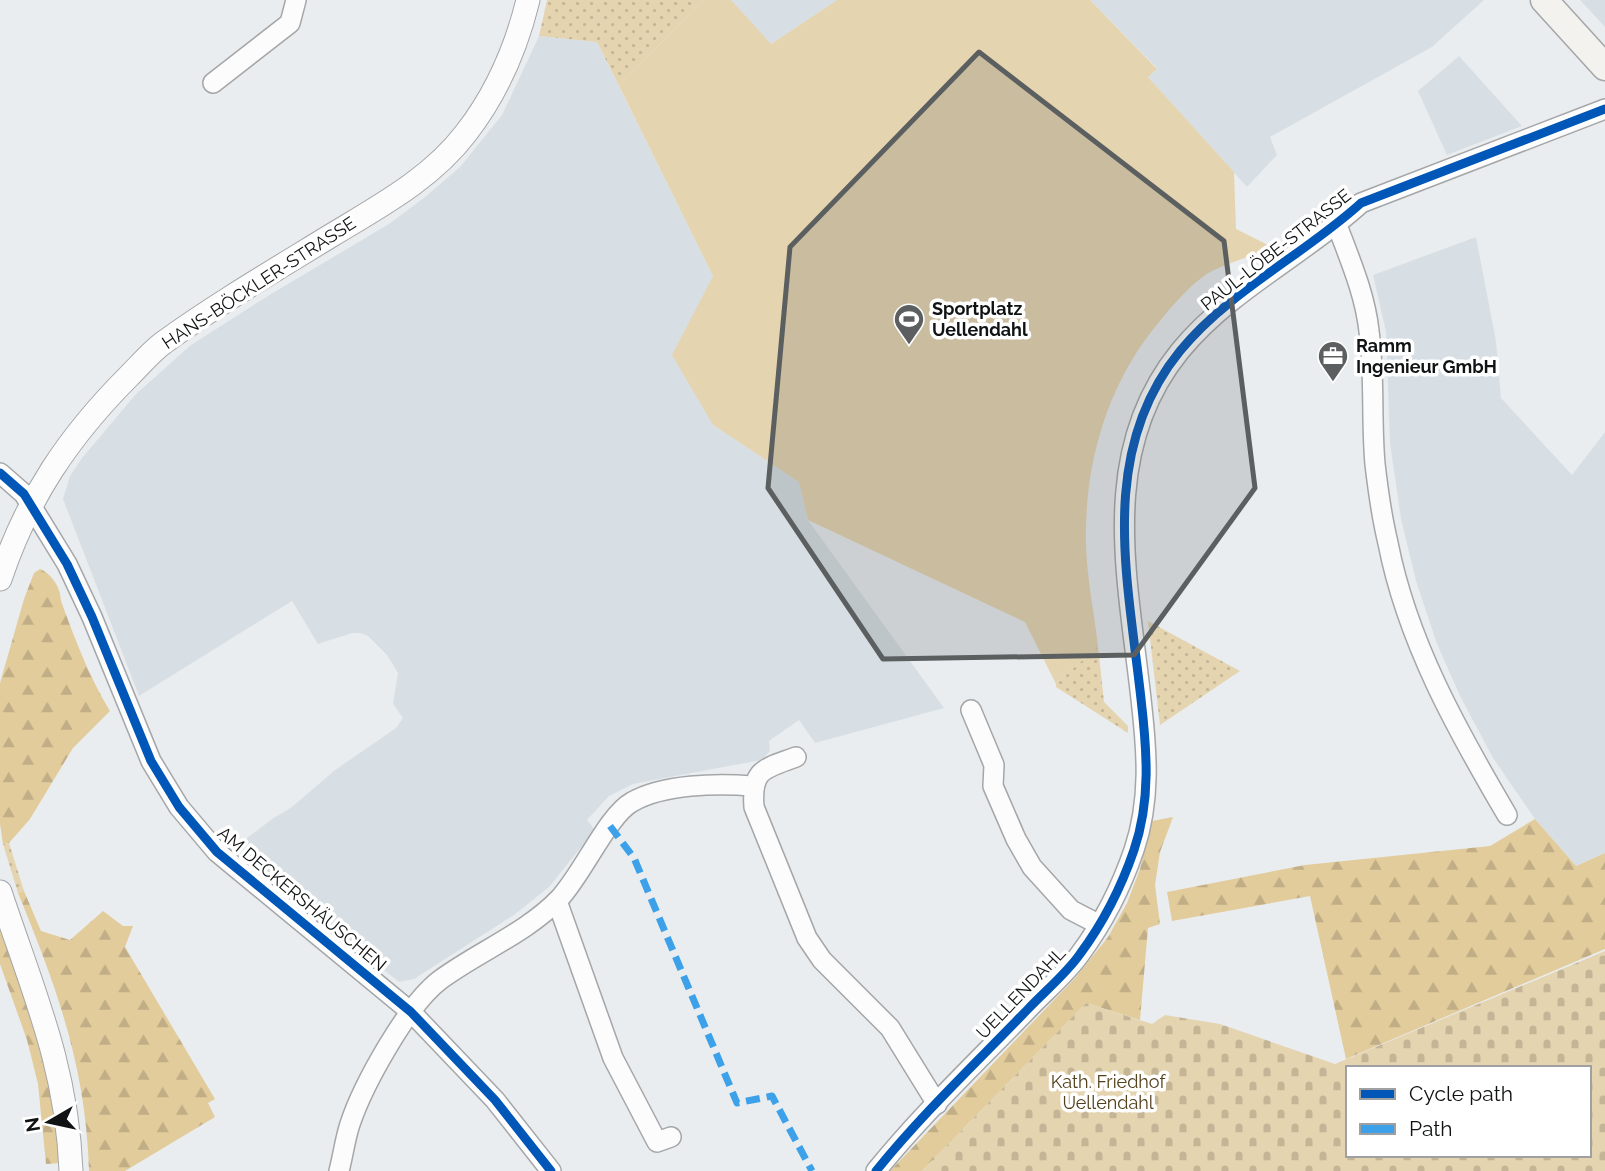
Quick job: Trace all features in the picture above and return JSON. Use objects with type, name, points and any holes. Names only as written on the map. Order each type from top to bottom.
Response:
[{"type":"main road","points":[[1544,0],[1605,67]]},
{"type":"street","points":[[213,83],[290,23],[296,0]]},
{"type":"street","name":"HANS-BÖCKLER-STRASSE","points":[[0,579],[31,506],[68,443],[104,401],[161,345],[272,271],[407,188],[465,135],[502,78],[513,54],[528,0]]},
{"type":"street","name":"PAUL-LÖBE-STRASSE","points":[[1144,808],[1147,752],[1124,553],[1123,505],[1128,463],[1139,422],[1156,385],[1181,350],[1212,317],[1337,225],[1362,203],[1605,109]]},
{"type":"street","points":[[1337,225],[1361,289],[1369,332],[1375,464],[1388,544],[1405,608],[1464,741],[1507,815]]},
{"type":"street","name":"AM DECKERSHÄUSCHEN","points":[[0,473],[24,494],[79,587],[151,761],[178,807],[217,852],[411,1012],[495,1100],[551,1171]]},
{"type":"street","points":[[971,710],[994,765],[993,786],[1016,839],[1032,867],[1071,910],[1098,924]]},
{"type":"street","points":[[796,757],[763,770],[752,786],[754,807],[807,938],[822,960],[890,1028],[937,1104]]},
{"type":"street","points":[[340,1171],[350,1124],[377,1066],[411,1012],[438,982],[558,901],[576,879],[618,814],[631,802],[649,794],[713,783],[752,786]]},
{"type":"street","name":"UELLENDAHL","points":[[876,1171],[1080,954],[1124,877],[1135,847],[1144,808]]},
{"type":"street","points":[[0,892],[37,993],[58,1067],[65,1100],[71,1171]]},
{"type":"street","points":[[558,901],[613,1058],[657,1142],[671,1137]]},
{"type":"highlighted area","points":[[979,52],[1224,241],[1255,488],[1134,655],[883,659],[768,488],[790,247]]},
{"type":"shaded area","points":[[729,0],[837,0],[771,44]]},
{"type":"shaded area","points":[[1090,0],[1484,0],[1432,47],[1270,137],[1277,155],[1247,187],[1148,77],[1157,68]]},
{"type":"shaded area","points":[[1580,0],[1605,0],[1605,27]]},
{"type":"shaded area","points":[[539,36],[597,42],[713,276],[713,425],[800,482],[808,520],[944,708],[815,743],[799,720],[769,741],[770,751],[761,760],[633,784],[609,796],[587,820],[595,830],[549,887],[514,915],[414,979],[399,982],[234,848],[292,807],[335,770],[396,728],[403,718],[393,704],[398,673],[387,655],[368,636],[360,633],[318,644],[292,601],[139,696],[63,499],[70,476],[82,458],[136,394],[191,345],[389,224],[460,167],[502,115]]},
{"type":"shaded area","points":[[1459,56],[1522,126],[1447,155],[1418,91]]},
{"type":"shaded area","points":[[1476,237],[1496,341],[1501,398],[1572,475],[1605,432],[1605,853],[1576,866],[1535,819],[1493,758],[1460,696],[1437,644],[1416,581],[1401,519],[1390,443],[1386,332],[1373,275]]},
{"type":"green space","points":[[547,0],[703,0],[619,86],[597,42],[539,36]]},
{"type":"green space","name":"Sportplatz Uellendahl","points":[[703,0],[731,0],[771,44],[837,0],[1090,0],[1157,69],[1148,77],[1234,172],[1236,229],[1274,248],[1221,267],[1199,280],[1160,321],[1126,371],[1102,426],[1089,485],[1086,545],[1098,646],[1056,684],[1025,622],[808,520],[799,482],[713,425],[672,355],[713,276],[619,86]]},
{"type":"green space","points":[[40,569],[58,586],[83,658],[110,711],[73,748],[30,819],[9,843],[3,844],[0,824],[0,683],[24,599],[34,573]]},
{"type":"green space","points":[[1148,621],[1240,671],[1160,725]]},
{"type":"green space","points":[[1098,646],[1104,702],[1128,726],[1128,733],[1056,687],[1056,684]]},
{"type":"green space","points":[[1173,817],[1160,852],[1155,885],[1160,924],[1148,928],[1140,1020],[1086,1003],[922,1171],[890,1171],[1076,977],[1108,937],[1127,903],[1140,869],[1152,821]]},
{"type":"green space","points":[[1535,819],[1576,866],[1605,853],[1605,949],[1346,1059],[1310,896],[1172,921],[1167,892],[1305,865],[1490,846]]},
{"type":"green space","points":[[9,843],[24,891],[18,893],[3,844]]},
{"type":"green space","points":[[24,891],[41,931],[70,940],[103,911],[123,926],[133,926],[125,947],[215,1099],[208,1103],[215,1117],[125,1171],[89,1171],[87,1133],[76,1062],[57,995],[18,893]]},
{"type":"green space","points":[[0,928],[43,1045],[55,1102],[60,1163],[46,1164],[38,1084],[27,1040],[0,964]]},
{"type":"green space","name":"Kath. Friedhof Uellendahl","points":[[1605,951],[1605,1171],[922,1171],[1086,1003],[1152,1024],[1165,1015],[1220,1024],[1335,1064]]},
{"type":"marked path","points":[[610,826],[634,858],[737,1103],[772,1096],[812,1171]]},
{"type":"cycle path","points":[[876,1171],[931,1109],[1074,961],[1104,917],[1134,850],[1143,813],[1146,756],[1126,563],[1128,474],[1137,432],[1154,390],[1180,351],[1221,309],[1361,203],[1605,109]]},
{"type":"cycle path","points":[[0,473],[24,494],[67,564],[92,617],[151,761],[179,807],[217,852],[411,1012],[495,1100],[551,1171]]},
{"type":"place","name":"Sportplatz Uellendahl","points":[[909,346]]},
{"type":"place","name":"Ramm Ingenieur GmbH","points":[[1333,383]]}]
